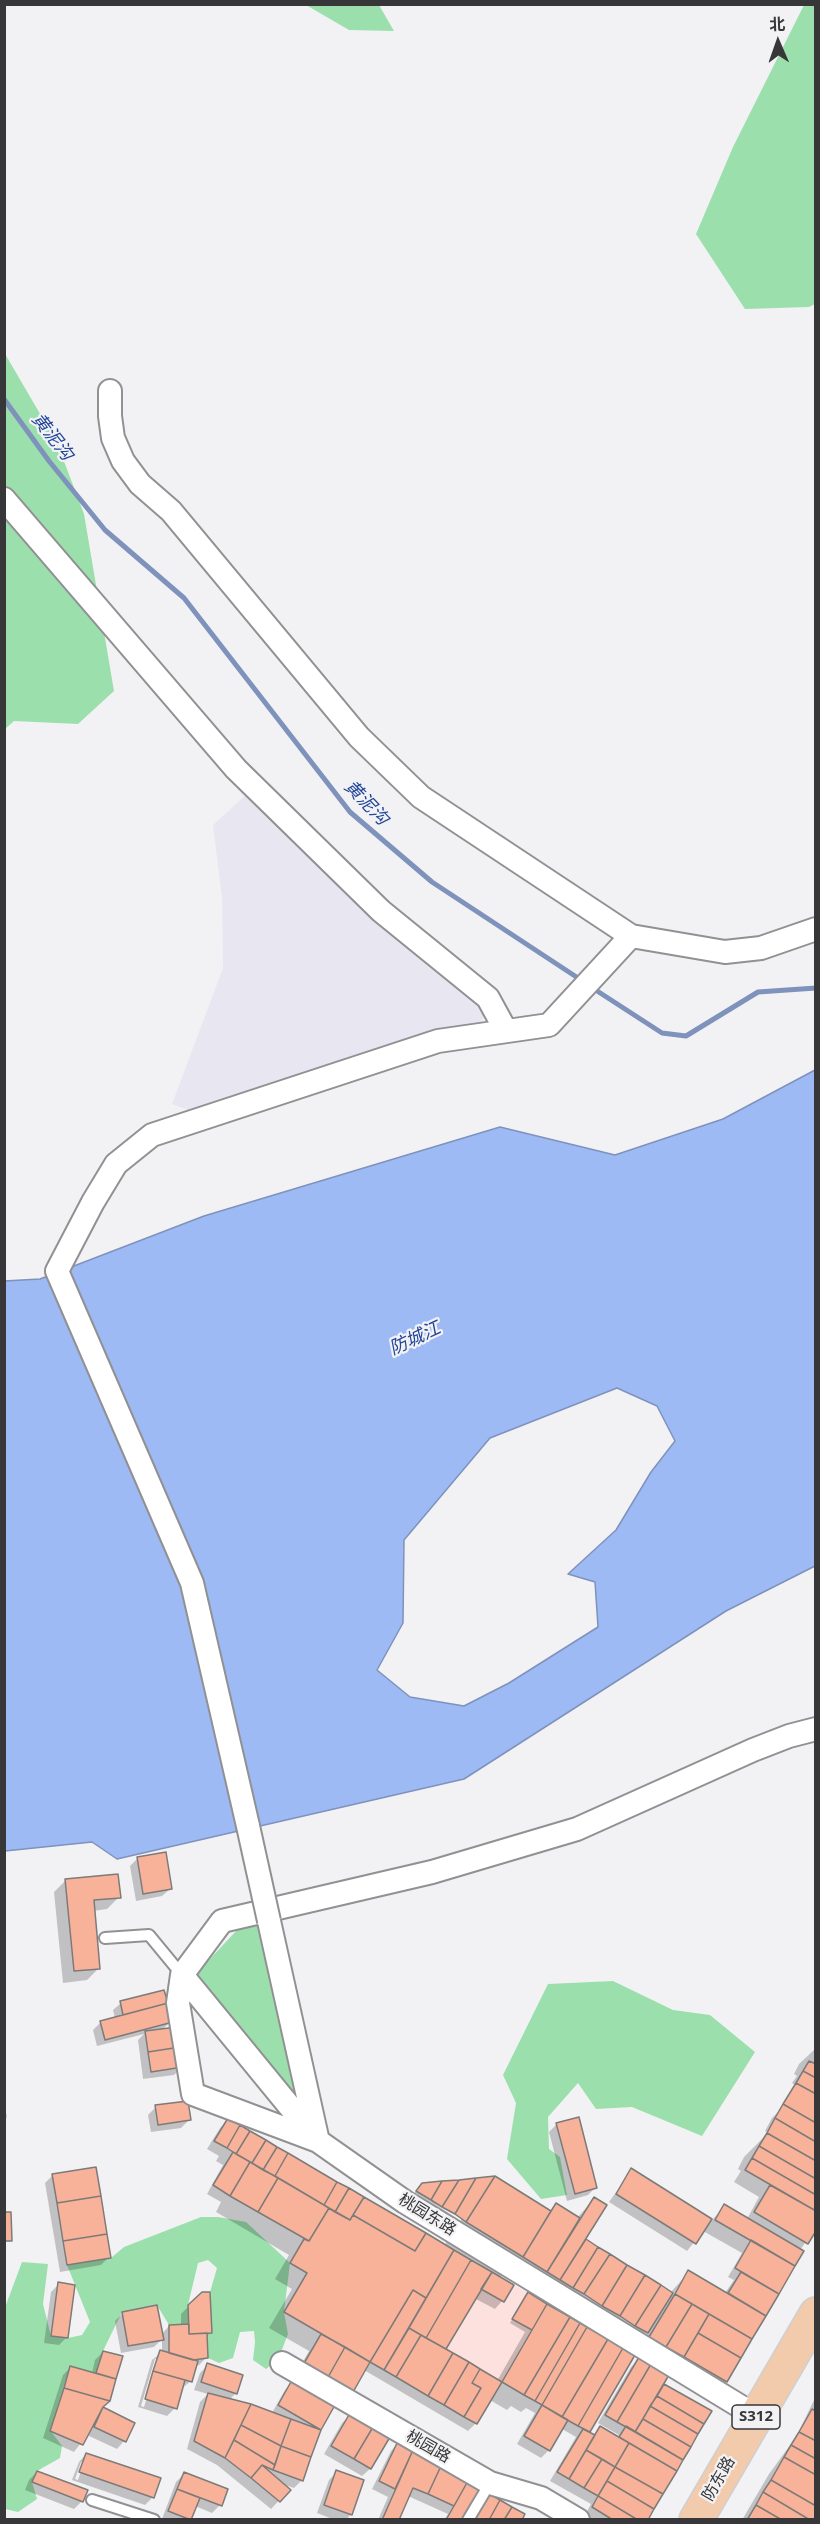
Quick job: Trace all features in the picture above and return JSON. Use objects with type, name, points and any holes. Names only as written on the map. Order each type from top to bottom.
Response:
[{"type":"main road","name":"防东路","points":[[696,2520],[816,2314]]},
{"type":"street","points":[[110,391],[113,438],[123,461],[140,484],[171,511],[359,736],[421,797],[631,936],[725,952],[761,948],[816,929]]},
{"type":"street","points":[[4,499],[236,769],[381,911],[488,998],[506,1031]]},
{"type":"street","points":[[318,2141],[192,1583],[57,1271],[116,1164],[152,1135],[438,1041],[549,1025],[631,936]]},
{"type":"street","points":[[318,2141],[182,1975],[222,1922],[432,1872],[577,1829],[753,1750],[789,1736],[816,1729]]},
{"type":"street","name":"桃园东路","points":[[182,1975],[178,2003],[193,2094],[318,2141],[405,2202],[756,2416]]},
{"type":"street","name":"桃园路","points":[[282,2363],[490,2483],[541,2498],[579,2520]]},
{"type":"lane","points":[[105,1938],[148,1935],[182,1975]]},
{"type":"lane","points":[[468,2520],[490,2483]]},
{"type":"lane","points":[[92,2500],[154,2520]]},
{"type":"shaded area","points":[[247,794],[486,1009],[479,1028],[194,1112],[172,1104],[223,968],[222,898],[213,825]]},
{"type":"shaded area","points":[[492,2272],[547,2304],[502,2382],[446,2349]]},
{"type":"green space","points":[[306,5],[379,5],[394,31],[349,30]]},
{"type":"green space","points":[[804,5],[816,5],[815,304],[809,307],[745,309],[696,234],[733,147]]},
{"type":"green space","points":[[4,352],[57,443],[84,514],[114,691],[78,724],[14,721],[5,729]]},
{"type":"green space","points":[[259,1924],[297,2086],[294,2093],[287,2090],[192,1978],[238,1929]]},
{"type":"green space","points":[[613,1981],[673,2010],[710,2015],[755,2052],[702,2136],[632,2107],[596,2109],[578,2083],[548,2117],[549,2149],[560,2157],[567,2195],[541,2199],[507,2159],[516,2103],[503,2075],[548,1984]]},
{"type":"green space","points":[[201,2217],[218,2217],[246,2222],[290,2263],[284,2312],[288,2334],[278,2360],[266,2369],[253,2360],[254,2331],[240,2332],[233,2358],[219,2363],[208,2358],[207,2333],[212,2333],[210,2292],[217,2268],[208,2260],[198,2263],[188,2305],[189,2324],[169,2325],[157,2305],[122,2312],[103,2351],[96,2373],[70,2366],[50,2430],[62,2446],[60,2458],[37,2471],[32,2482],[37,2499],[18,2512],[5,2509],[4,2310],[22,2262],[48,2264],[43,2304],[51,2336],[68,2338],[82,2335],[90,2322],[67,2265],[111,2258],[124,2247]]},
{"type":"water","name":"防城江","points":[[815,1070],[815,1566],[726,1611],[464,1779],[117,1859],[92,1842],[5,1851],[4,1281],[40,1279],[204,1216],[500,1127],[615,1155],[723,1119]],"holes":[[[617,1388],[657,1406],[675,1441],[651,1472],[616,1530],[568,1574],[595,1582],[598,1627],[509,1683],[464,1706],[410,1697],[377,1670],[403,1623],[404,1540],[490,1438]]]},
{"type":"building","points":[[166,1852],[172,1889],[143,1894],[137,1857]]},
{"type":"building","points":[[118,1874],[121,1898],[94,1900],[100,1969],[74,1971],[65,1879]]},
{"type":"building","points":[[164,1990],[168,2003],[123,2015],[120,2001]]},
{"type":"building","points":[[168,2003],[173,2022],[105,2040],[100,2021]]},
{"type":"building","points":[[177,2027],[180,2047],[148,2052],[145,2031]]},
{"type":"building","points":[[180,2047],[183,2067],[151,2072],[148,2052]]},
{"type":"building","points":[[809,2061],[816,2064],[816,2078],[803,2071]]},
{"type":"building","points":[[803,2071],[816,2078],[816,2094],[796,2083]]},
{"type":"building","points":[[796,2083],[816,2094],[816,2123],[783,2104]]},
{"type":"building","points":[[188,2101],[191,2120],[158,2125],[155,2105]]},
{"type":"building","points":[[783,2104],[816,2123],[816,2142],[775,2118]]},
{"type":"building","points":[[579,2117],[597,2188],[575,2194],[556,2123]]},
{"type":"building","points":[[228,2118],[240,2125],[227,2148],[214,2141]]},
{"type":"building","points":[[775,2118],[816,2142],[816,2161],[767,2133]]},
{"type":"building","points":[[240,2125],[250,2131],[236,2154],[227,2148]]},
{"type":"building","points":[[250,2131],[266,2140],[252,2163],[236,2154]]},
{"type":"building","points":[[767,2133],[816,2161],[816,2179],[759,2146]]},
{"type":"building","points":[[266,2140],[277,2147],[263,2170],[252,2163]]},
{"type":"building","points":[[759,2146],[816,2179],[816,2195],[752,2158]]},
{"type":"building","points":[[277,2147],[288,2153],[275,2176],[263,2170]]},
{"type":"building","points":[[233,2152],[250,2162],[230,2196],[213,2185]]},
{"type":"building","points":[[288,2153],[337,2182],[324,2205],[275,2176]]},
{"type":"building","points":[[752,2158],[816,2195],[816,2211],[745,2170]]},
{"type":"building","points":[[250,2162],[278,2178],[258,2212],[230,2196]]},
{"type":"building","points":[[96,2167],[101,2196],[57,2203],[52,2174]]},
{"type":"building","points":[[631,2168],[712,2219],[696,2244],[616,2194]]},
{"type":"building","points":[[495,2176],[551,2211],[523,2257],[466,2222]]},
{"type":"building","points":[[495,2176],[466,2222],[455,2214],[476,2178]]},
{"type":"building","points":[[278,2178],[329,2208],[309,2241],[258,2212]]},
{"type":"building","points":[[476,2178],[455,2214],[442,2207],[459,2180]]},
{"type":"building","points":[[459,2180],[442,2207],[431,2200],[442,2181]]},
{"type":"building","points":[[442,2181],[431,2200],[416,2191],[422,2183]]},
{"type":"building","points":[[337,2182],[349,2188],[335,2212],[324,2205]]},
{"type":"building","points":[[770,2185],[816,2211],[816,2231],[808,2244],[754,2212]]},
{"type":"building","points":[[349,2188],[364,2197],[350,2220],[335,2212]]},
{"type":"building","points":[[101,2196],[107,2234],[63,2241],[57,2203]]},
{"type":"building","points":[[364,2197],[426,2233],[415,2251],[353,2215]]},
{"type":"building","points":[[594,2197],[607,2205],[560,2280],[547,2272]]},
{"type":"building","points":[[556,2203],[580,2218],[547,2272],[523,2257]]},
{"type":"building","points":[[724,2204],[804,2251],[795,2266],[715,2220]]},
{"type":"building","points":[[329,2208],[350,2220],[353,2215],[415,2251],[426,2233],[454,2250],[426,2298],[413,2290],[370,2362],[284,2312],[307,2273],[290,2263],[304,2239],[309,2241]]},
{"type":"building","points":[[4,2212],[11,2212],[12,2241],[4,2241]]},
{"type":"building","points":[[107,2234],[111,2258],[67,2265],[63,2241]]},
{"type":"building","points":[[586,2239],[598,2247],[573,2288],[560,2280]]},
{"type":"building","points":[[751,2240],[795,2266],[779,2294],[735,2268]]},
{"type":"building","points":[[598,2247],[610,2254],[584,2294],[573,2288]]},
{"type":"building","points":[[454,2250],[471,2260],[426,2338],[409,2328]]},
{"type":"building","points":[[610,2254],[627,2265],[602,2306],[584,2294]]},
{"type":"building","points":[[471,2260],[492,2272],[446,2349],[426,2338]]},
{"type":"building","points":[[627,2265],[645,2275],[620,2316],[602,2306]]},
{"type":"building","points":[[688,2270],[766,2316],[752,2339],[675,2294]]},
{"type":"building","points":[[492,2272],[514,2285],[504,2302],[481,2289]]},
{"type":"building","points":[[741,2272],[779,2294],[766,2316],[728,2293]]},
{"type":"building","points":[[645,2275],[661,2285],[635,2326],[620,2316]]},
{"type":"building","points":[[58,2282],[75,2285],[68,2338],[51,2336]]},
{"type":"building","points":[[661,2285],[673,2293],[648,2333],[635,2326]]},
{"type":"building","points":[[413,2290],[426,2298],[384,2370],[370,2362]]},
{"type":"building","points":[[202,2292],[210,2292],[212,2333],[189,2334],[188,2305]]},
{"type":"building","points":[[528,2292],[547,2304],[532,2330],[512,2319]]},
{"type":"building","points":[[675,2294],[692,2304],[666,2347],[649,2337]]},
{"type":"building","points":[[547,2304],[570,2317],[524,2395],[502,2382]]},
{"type":"building","points":[[692,2304],[709,2314],[684,2357],[666,2347]]},
{"type":"building","points":[[157,2305],[164,2340],[128,2346],[122,2312]]},
{"type":"building","points":[[709,2314],[752,2339],[741,2358],[698,2333]]},
{"type":"building","points":[[570,2317],[580,2323],[535,2401],[524,2395]]},
{"type":"building","points":[[580,2323],[587,2327],[542,2405],[535,2401]]},
{"type":"building","points":[[189,2324],[189,2334],[207,2333],[208,2358],[193,2360],[169,2353],[169,2325]]},
{"type":"building","points":[[587,2327],[608,2339],[562,2417],[542,2405]]},
{"type":"building","points":[[409,2328],[421,2335],[396,2377],[384,2370]]},
{"type":"building","points":[[698,2333],[741,2358],[727,2382],[684,2357]]},
{"type":"building","points":[[321,2334],[345,2347],[327,2379],[303,2365]]},
{"type":"building","points":[[421,2335],[453,2353],[428,2396],[396,2377]]},
{"type":"building","points":[[608,2339],[623,2348],[578,2426],[562,2417]]},
{"type":"building","points":[[345,2347],[370,2362],[352,2394],[327,2379]]},
{"type":"building","points":[[623,2348],[635,2355],[590,2432],[578,2426]]},
{"type":"building","points":[[160,2350],[198,2361],[192,2382],[153,2371]]},
{"type":"building","points":[[103,2351],[123,2356],[116,2379],[96,2373]]},
{"type":"building","points":[[453,2353],[469,2362],[444,2405],[428,2396]]},
{"type":"building","points":[[639,2357],[651,2364],[617,2422],[605,2415]]},
{"type":"building","points":[[469,2362],[480,2369],[472,2383],[481,2388],[464,2417],[444,2405]]},
{"type":"building","points":[[207,2363],[243,2375],[237,2394],[201,2382]]},
{"type":"building","points":[[651,2364],[669,2375],[635,2432],[617,2422]]},
{"type":"building","points":[[70,2366],[116,2379],[110,2401],[64,2388]]},
{"type":"building","points":[[480,2369],[502,2382],[477,2424],[464,2417],[481,2388],[472,2383]]},
{"type":"building","points":[[153,2371],[185,2380],[177,2409],[145,2399]]},
{"type":"building","points":[[292,2380],[335,2405],[321,2430],[278,2405]]},
{"type":"building","points":[[664,2384],[712,2411],[704,2424],[657,2396]]},
{"type":"building","points":[[64,2388],[110,2401],[103,2407],[83,2445],[50,2431]]},
{"type":"building","points":[[208,2393],[251,2404],[225,2458],[194,2441]]},
{"type":"building","points":[[657,2396],[704,2424],[698,2434],[650,2406]]},
{"type":"building","points":[[251,2404],[291,2419],[281,2446],[241,2425]]},
{"type":"building","points":[[542,2405],[568,2420],[550,2451],[524,2436]]},
{"type":"building","points":[[650,2406],[698,2434],[691,2447],[643,2419]]},
{"type":"building","points":[[103,2407],[135,2423],[126,2442],[94,2427]]},
{"type":"building","points":[[812,2409],[816,2411],[816,2441],[799,2432]]},
{"type":"building","points":[[350,2413],[373,2427],[354,2459],[331,2446]]},
{"type":"building","points":[[291,2419],[321,2430],[311,2457],[281,2446]]},
{"type":"building","points":[[643,2419],[691,2447],[683,2460],[635,2432]]},
{"type":"building","points":[[241,2425],[281,2446],[275,2465],[234,2440]]},
{"type":"building","points":[[600,2426],[629,2443],[615,2467],[586,2450]]},
{"type":"building","points":[[626,2426],[683,2460],[677,2471],[619,2437]]},
{"type":"building","points":[[373,2427],[390,2437],[371,2469],[354,2459]]},
{"type":"building","points":[[583,2429],[595,2435],[569,2479],[557,2472]]},
{"type":"building","points":[[799,2432],[816,2441],[816,2459],[791,2445]]},
{"type":"building","points":[[234,2440],[275,2465],[273,2470],[262,2465],[251,2478],[225,2458]]},
{"type":"building","points":[[398,2441],[413,2450],[395,2489],[379,2481]]},
{"type":"building","points":[[629,2443],[677,2471],[663,2494],[615,2467]]},
{"type":"building","points":[[791,2445],[816,2459],[816,2475],[784,2457]]},
{"type":"building","points":[[281,2446],[311,2457],[303,2481],[273,2470]]},
{"type":"building","points":[[413,2450],[441,2466],[428,2494],[413,2488],[399,2520],[382,2520]]},
{"type":"building","points":[[586,2450],[602,2459],[584,2488],[569,2479]]},
{"type":"building","points":[[86,2453],[161,2478],[154,2498],[79,2472]]},
{"type":"building","points":[[784,2457],[816,2475],[816,2506],[771,2480]]},
{"type":"building","points":[[602,2459],[615,2467],[598,2496],[584,2488]]},
{"type":"building","points":[[262,2465],[291,2490],[280,2502],[251,2478]]},
{"type":"building","points":[[441,2466],[468,2481],[454,2506],[428,2494]]},
{"type":"building","points":[[615,2467],[663,2494],[654,2509],[607,2481]]},
{"type":"building","points":[[336,2470],[364,2480],[352,2515],[324,2505]]},
{"type":"building","points":[[37,2471],[88,2490],[83,2502],[32,2482]]},
{"type":"building","points":[[184,2472],[228,2489],[222,2506],[177,2489]]},
{"type":"building","points":[[771,2480],[816,2506],[816,2520],[810,2520],[763,2492]]},
{"type":"building","points":[[468,2481],[481,2489],[464,2520],[446,2520]]},
{"type":"building","points":[[607,2481],[654,2509],[648,2520],[638,2520],[598,2496]]},
{"type":"building","points":[[177,2489],[200,2498],[191,2520],[168,2511]]},
{"type":"building","points":[[763,2492],[810,2520],[782,2520],[756,2505]]},
{"type":"building","points":[[488,2493],[500,2500],[489,2520],[473,2520]]},
{"type":"building","points":[[598,2496],[638,2520],[613,2520],[592,2507]]},
{"type":"building","points":[[500,2500],[512,2507],[504,2520],[489,2520]]},
{"type":"building","points":[[756,2505],[782,2520],[747,2520]]},
{"type":"building","points":[[512,2507],[525,2514],[522,2520],[504,2520]]},
{"type":"waterway","name":"黄泥沟","points":[[4,399],[49,461],[105,530],[184,598],[350,812],[432,882],[581,980]]},
{"type":"waterway","name":"黄泥沟","points":[[591,987],[662,1033],[686,1036],[758,992],[816,988]]}]
